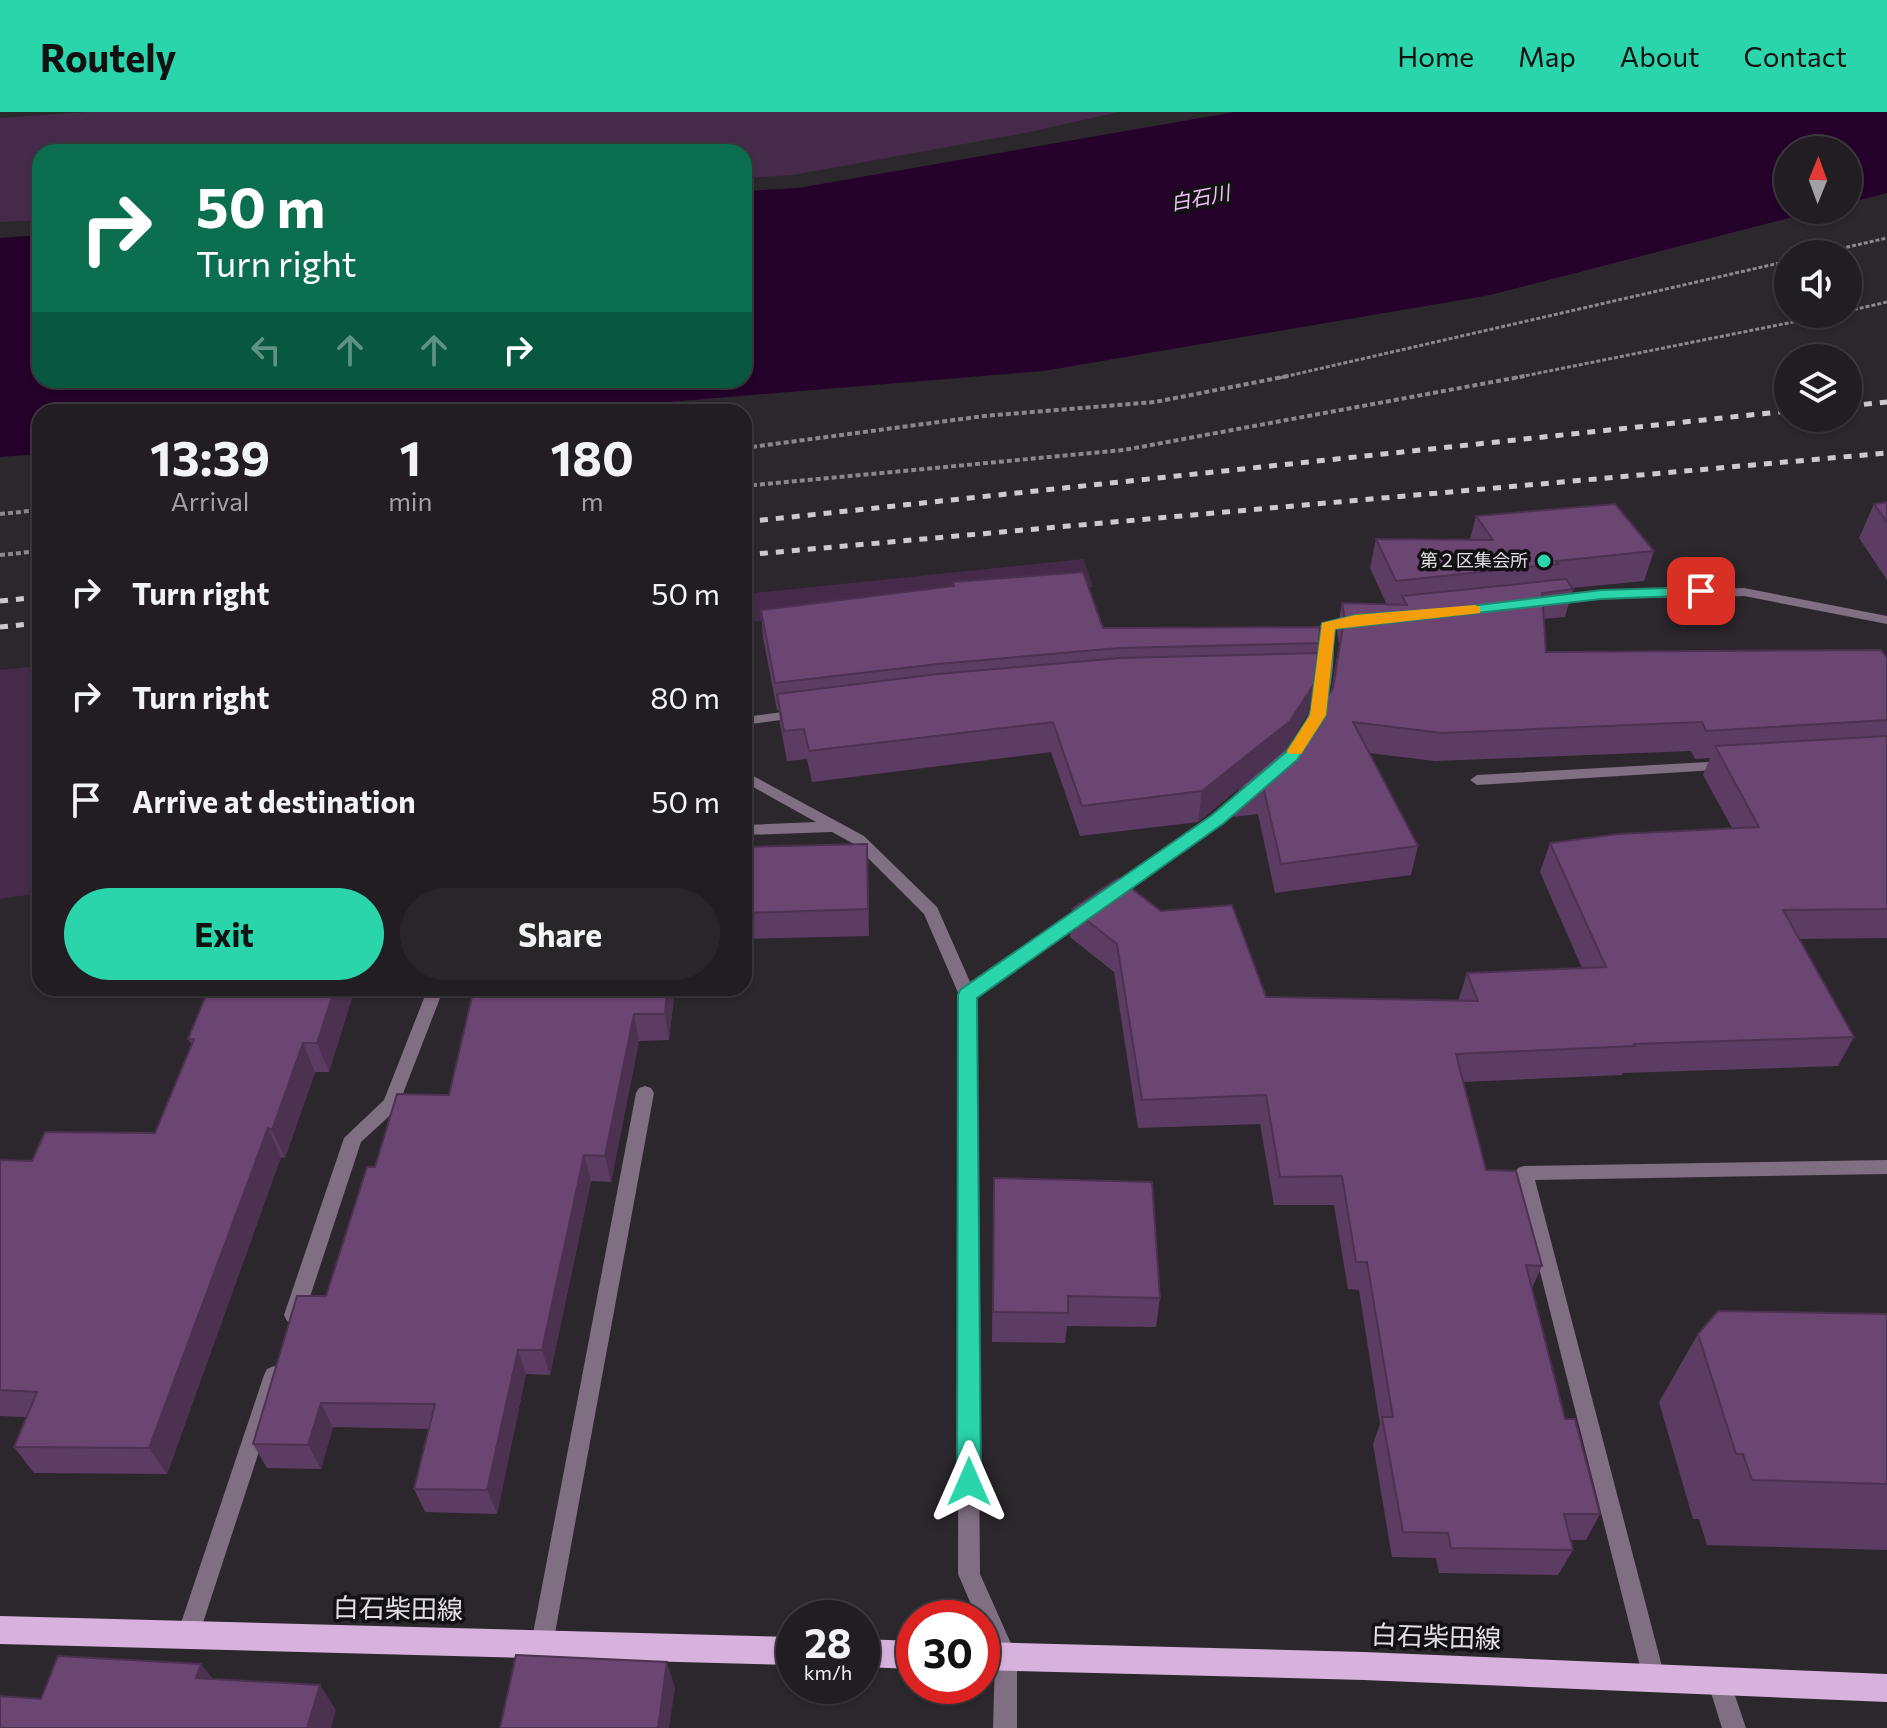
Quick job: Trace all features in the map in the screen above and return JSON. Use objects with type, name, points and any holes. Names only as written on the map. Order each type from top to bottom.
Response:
[{"type":"main road","name":"白石柴田線","points":[[0,1630],[776,1650]]},
{"type":"main road","name":"白石柴田線","points":[[1000,1657],[1887,1688]]},
{"type":"street","points":[[1542,602],[1601,595],[1744,592],[1887,620]]},
{"type":"street","points":[[1298,746],[1318,715],[1316,676],[1327,626],[1369,619]]},
{"type":"street","points":[[752,720],[819,712]]},
{"type":"street","points":[[1477,780],[1745,764]]},
{"type":"street","points":[[752,781],[859,840],[931,911],[967,995],[969,1574],[977,1600]]},
{"type":"street","points":[[967,995],[1218,819],[1261,784]]},
{"type":"street","points":[[752,830],[832,827]]},
{"type":"street","points":[[288,1333],[353,1138],[391,1104],[433,996]]},
{"type":"street","points":[[542,1644],[645,1093]]},
{"type":"street","points":[[1653,1678],[1524,1173],[1887,1167]]},
{"type":"street","points":[[188,1635],[278,1363]]},
{"type":"street","points":[[1719,1680],[1734,1728]]},
{"type":"street","points":[[1000,1696],[1005,1728]]},
{"type":"path","points":[[1862,244],[1887,238]]},
{"type":"path","points":[[752,447],[984,416],[1183,397],[1774,264]]},
{"type":"path","points":[[1862,308],[1887,302]]},
{"type":"path","points":[[752,485],[1124,450],[1675,348],[1774,327]]},
{"type":"path","points":[[0,514],[32,511]]},
{"type":"path","points":[[0,555],[32,552]]},
{"type":"shaded area","points":[[86,112],[1119,112],[1030,132],[793,175],[752,178],[752,144],[32,144],[32,220],[0,222],[0,118]]},
{"type":"shaded area","points":[[1084,559],[1093,587],[873,606],[752,622],[752,593]]},
{"type":"shaded area","points":[[32,667],[32,894],[0,899],[0,670]]},
{"type":"water","name":"白石川","points":[[1235,112],[1887,112],[1887,193],[1862,199],[1862,136],[1774,136],[1774,222],[1490,295],[1043,371],[645,404],[32,404],[32,455],[0,457],[0,238],[32,236],[32,388],[752,388],[752,191],[798,188]]},
{"type":"building","points":[[1887,502],[1887,522],[1874,504]]},
{"type":"building","points":[[1615,504],[1654,551],[1396,581],[1376,539],[1493,540],[1476,516]]},
{"type":"building","points":[[1083,572],[1103,628],[1320,627],[1319,643],[1119,648],[938,664],[775,683],[761,610],[954,586],[953,582]]},
{"type":"building","points":[[1566,579],[1573,589],[1542,593],[1546,652],[1881,650],[1887,658],[1887,720],[1706,731],[1702,722],[1442,733],[1353,722],[1418,846],[1281,864],[1263,786],[1239,788],[1304,733],[1333,688],[1343,626],[1346,626],[1342,603],[1407,605],[1402,596]]},
{"type":"building","points":[[1318,653],[1314,684],[1290,721],[1202,791],[1082,806],[1053,722],[809,751],[804,729],[784,731],[777,694],[938,674],[1120,658]]},
{"type":"building","points":[[1887,736],[1887,909],[1783,910],[1854,1037],[1456,1054],[1486,1170],[1516,1171],[1542,1266],[1526,1265],[1565,1419],[1575,1419],[1600,1514],[1564,1514],[1573,1550],[1451,1548],[1448,1533],[1403,1532],[1382,1417],[1393,1417],[1367,1262],[1356,1262],[1342,1176],[1280,1177],[1266,1095],[1142,1100],[1117,944],[1072,909],[1118,878],[1161,911],[1232,905],[1266,997],[1478,1001],[1467,973],[1606,967],[1550,843],[1618,834],[1759,827],[1715,746]]},
{"type":"building","points":[[867,844],[868,909],[752,913],[752,847]]},
{"type":"building","points":[[206,996],[332,996],[317,1043],[303,1043],[272,1130],[268,1128],[149,1448],[14,1447],[37,1392],[0,1390],[0,1160],[32,1161],[45,1132],[155,1133],[194,1039],[188,1039]]},
{"type":"building","points":[[472,996],[666,996],[665,1014],[634,1014],[605,1156],[584,1155],[542,1350],[518,1350],[487,1490],[414,1489],[435,1404],[321,1403],[308,1445],[253,1444],[297,1296],[326,1296],[367,1167],[375,1167],[397,1094],[449,1095]]},
{"type":"building","points":[[994,1178],[1152,1182],[1160,1298],[1068,1296],[1068,1313],[993,1312]]},
{"type":"building","points":[[1718,1311],[1887,1314],[1887,1484],[1752,1480],[1743,1454],[1736,1454],[1698,1334]]},
{"type":"building","points":[[516,1655],[667,1662],[658,1728],[500,1728]]},
{"type":"building","points":[[58,1656],[201,1664],[196,1678],[320,1685],[307,1728],[0,1728],[0,1696],[41,1699]]},
{"type":"railway","points":[[1862,405],[1887,402]]},
{"type":"railway","points":[[752,521],[1774,412]]},
{"type":"railway","points":[[752,554],[1887,453]]},
{"type":"railway","points":[[0,601],[32,598]]},
{"type":"railway","points":[[0,627],[32,624]]},
{"type":"slow traffic","points":[[1295,751],[1318,715],[1327,654],[1327,626],[1355,620],[1475,610]]},
{"type":"place","name":"第２区集会所","points":[[1544,561]]},
{"type":"route","points":[[969,1482],[967,995],[1218,819],[1292,756],[1318,715],[1327,654],[1327,626],[1355,620],[1601,595],[1701,591]]}]
